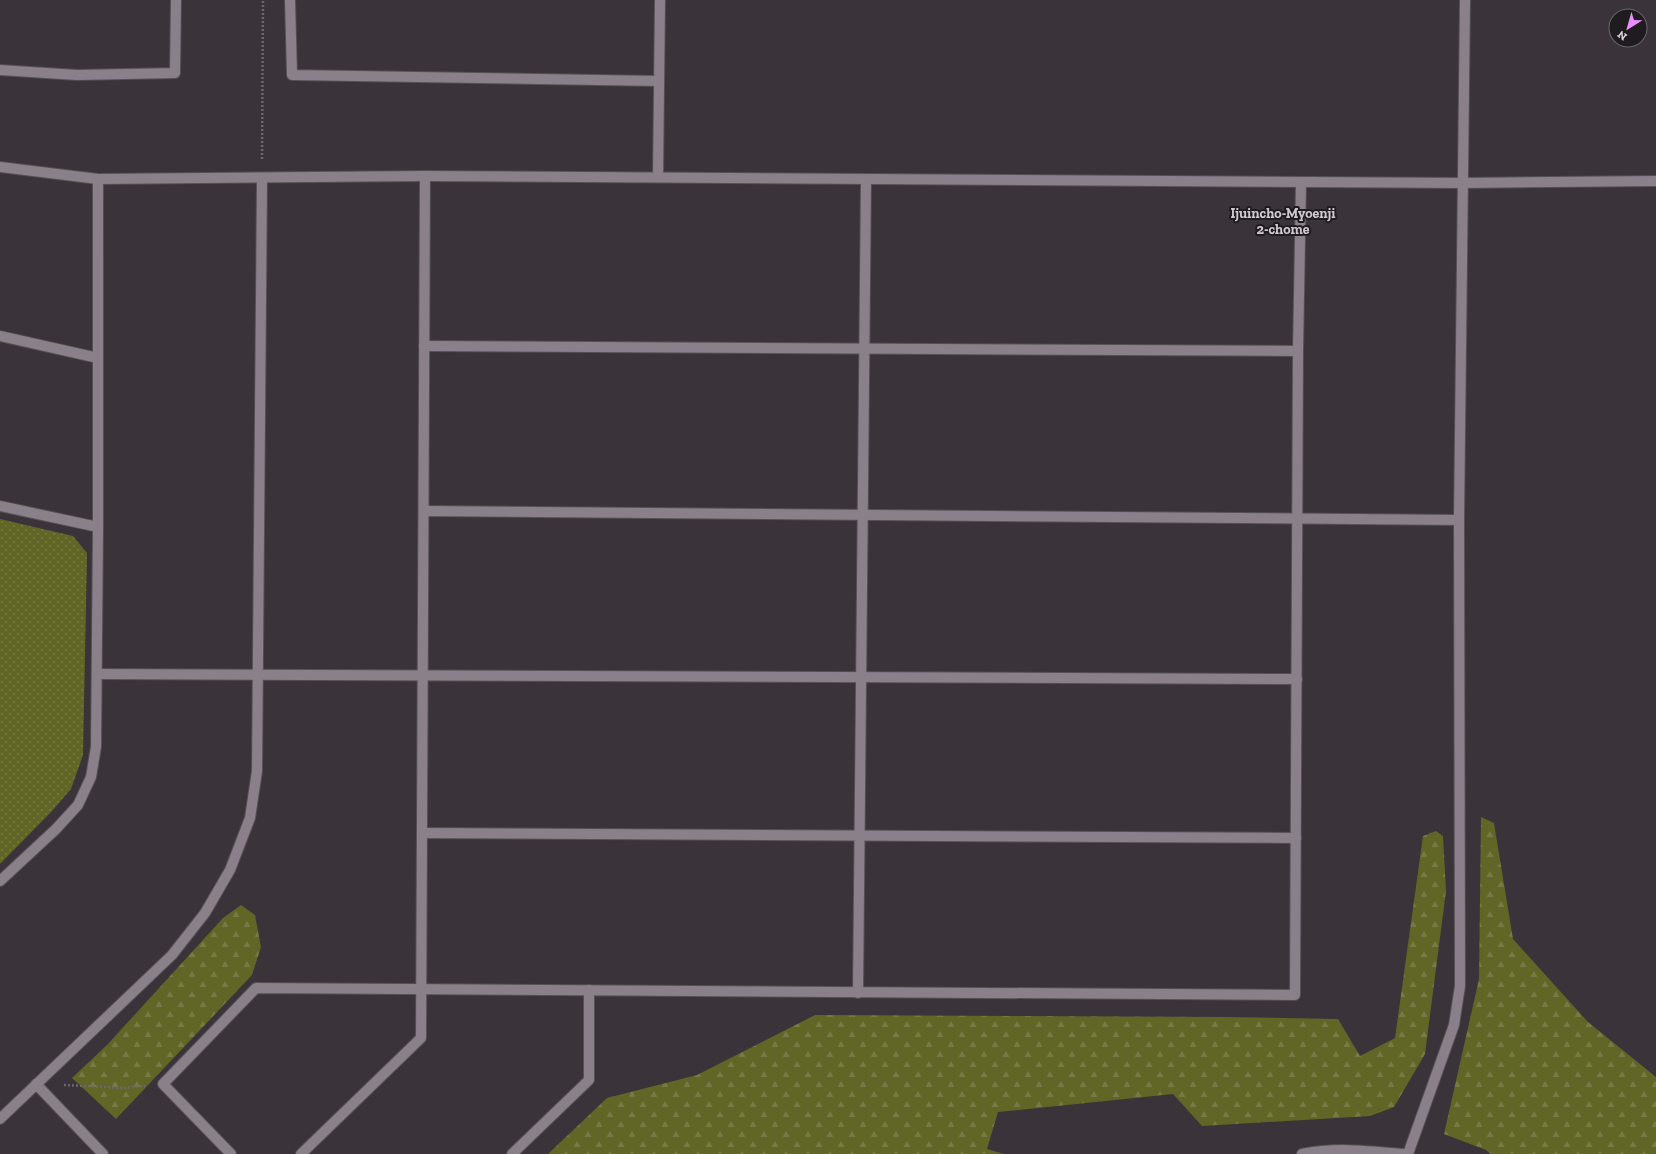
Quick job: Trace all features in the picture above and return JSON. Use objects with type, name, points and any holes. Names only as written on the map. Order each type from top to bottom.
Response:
[{"type":"street","points":[[0,70],[77,75],[175,74],[176,0]]},
{"type":"street","points":[[290,0],[292,75],[659,81]]},
{"type":"street","points":[[658,177],[660,0]]},
{"type":"street","points":[[1408,1154],[1454,1025],[1460,986],[1459,520],[1465,0]]},
{"type":"street","points":[[0,167],[98,179],[425,176],[1463,183],[1656,180]]},
{"type":"street","points":[[301,1154],[421,1038],[425,176]]},
{"type":"street","points":[[0,1119],[172,955],[205,913],[230,870],[250,818],[257,771],[262,178]]},
{"type":"street","points":[[0,881],[56,829],[78,805],[91,777],[96,748],[98,527],[98,179]]},
{"type":"street","points":[[858,993],[866,179]]},
{"type":"street","points":[[231,1154],[163,1084],[256,988],[1295,995],[1298,351],[1301,182]]},
{"type":"street","points":[[0,336],[98,358]]},
{"type":"street","points":[[424,346],[1298,351]]},
{"type":"street","points":[[0,506],[98,527]]},
{"type":"street","points":[[424,511],[1459,520]]},
{"type":"street","points":[[97,674],[1297,679]]},
{"type":"street","points":[[422,833],[1296,838]]},
{"type":"street","points":[[512,1154],[589,1080],[589,990]]},
{"type":"street","points":[[36,1084],[104,1154]]},
{"type":"street","points":[[1302,1154],[1319,1151],[1357,1150],[1403,1154]]},
{"type":"path","points":[[262,178],[263,0]]},
{"type":"path","points":[[36,1084],[124,1088],[163,1084]]},
{"type":"green space","points":[[0,519],[73,536],[87,553],[83,755],[71,789],[52,811],[0,864]]},
{"type":"green space","points":[[1481,817],[1494,823],[1513,939],[1588,1022],[1656,1077],[1656,1154],[1491,1154],[1486,1150],[1444,1134],[1479,979]]},
{"type":"green space","points":[[1436,831],[1443,836],[1446,891],[1425,1054],[1394,1107],[1370,1116],[1202,1126],[1173,1094],[998,1112],[987,1149],[1004,1154],[548,1154],[607,1098],[697,1075],[815,1015],[1338,1019],[1360,1056],[1395,1038],[1423,836]]},
{"type":"green space","points":[[241,905],[255,915],[261,947],[252,975],[116,1119],[72,1078],[107,1045],[223,918]]},
{"type":"district","name":"Ijuincho-Myoenji 2-chome","points":[[1283,222]]}]
